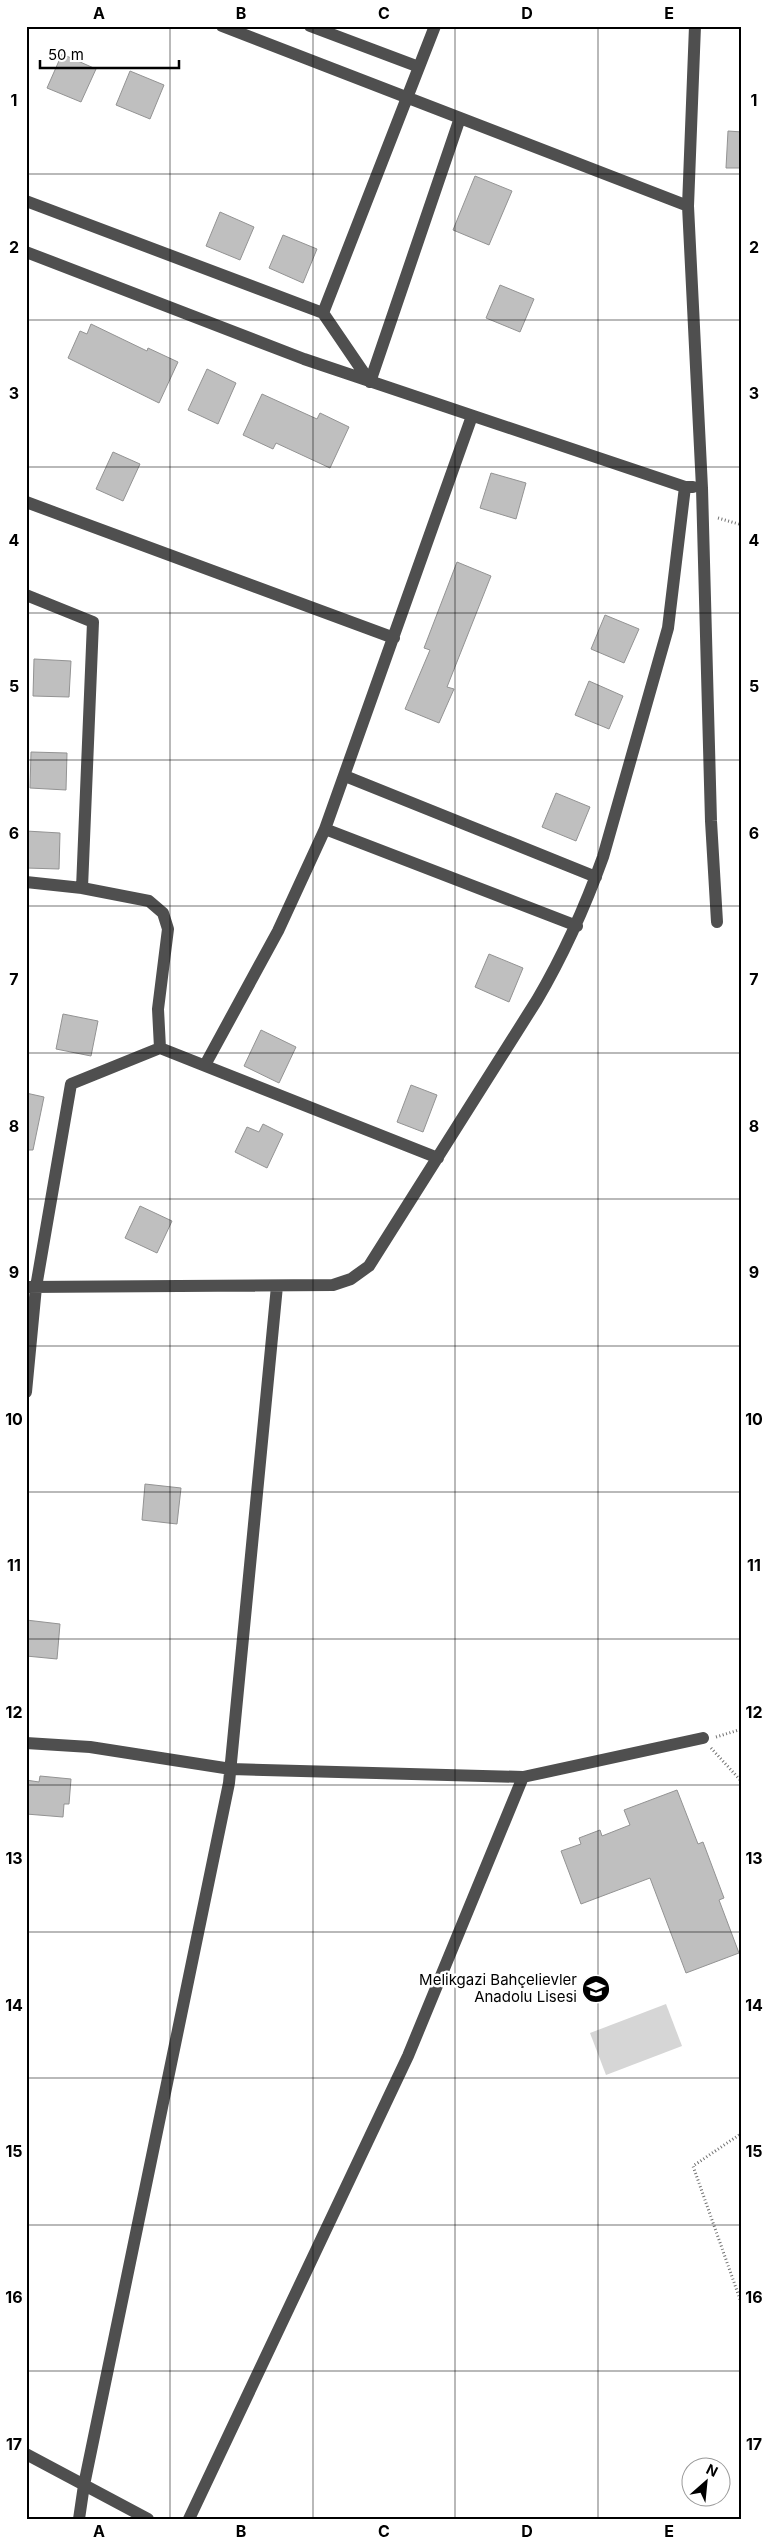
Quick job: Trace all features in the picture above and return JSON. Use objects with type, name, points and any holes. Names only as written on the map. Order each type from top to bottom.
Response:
[{"type":"street","points":[[222,26],[688,206]]},
{"type":"street","points":[[310,26],[419,67]]},
{"type":"street","points":[[323,313],[435,26]]},
{"type":"street","points":[[695,26],[688,206],[703,514],[711,821],[718,922]]},
{"type":"street","points":[[370,382],[460,118]]},
{"type":"street","points":[[26,201],[323,313],[370,382]]},
{"type":"street","points":[[26,252],[304,359],[685,487],[702,488]]},
{"type":"street","points":[[205,1065],[278,931],[326,829],[472,416]]},
{"type":"street","points":[[31,1287],[333,1285],[359,1274],[378,1256],[538,1000],[576,926],[596,877],[668,628],[685,487]]},
{"type":"street","points":[[26,502],[394,638]]},
{"type":"street","points":[[26,595],[93,622],[82,888]]},
{"type":"street","points":[[345,776],[596,877]]},
{"type":"street","points":[[326,829],[576,926]]},
{"type":"street","points":[[26,882],[82,888],[149,901],[163,913],[168,929],[158,1008],[160,1048]]},
{"type":"street","points":[[26,1392],[31,1287],[71,1084],[160,1048],[438,1158]]},
{"type":"street","points":[[79,2519],[84,2485],[230,1769],[277,1286]]},
{"type":"street","points":[[26,1742],[90,1747],[230,1769],[523,1777],[704,1739]]},
{"type":"street","points":[[189,2519],[408,2056],[523,1777]]},
{"type":"street","points":[[26,2454],[148,2519]]},
{"type":"path","points":[[703,514],[742,525]]},
{"type":"path","points":[[742,1729],[704,1739],[742,1782]]},
{"type":"path","points":[[742,2133],[693,2166],[742,2305]]},
{"type":"shaded area","points":[[666,2004],[682,2046],[606,2075],[590,2033]]},
{"type":"building","points":[[62,54],[96,69],[81,102],[47,88]]},
{"type":"building","points":[[130,71],[164,85],[150,119],[116,105]]},
{"type":"building","points":[[728,131],[742,132],[742,168],[726,168]]},
{"type":"building","points":[[475,176],[512,191],[489,245],[453,230]]},
{"type":"building","points":[[220,212],[254,227],[240,260],[206,246]]},
{"type":"building","points":[[283,235],[317,249],[303,283],[269,268]]},
{"type":"building","points":[[500,285],[534,299],[520,332],[486,318]]},
{"type":"building","points":[[91,324],[147,351],[148,348],[178,362],[159,403],[68,358],[80,331],[87,334]]},
{"type":"building","points":[[207,369],[236,383],[218,424],[188,410]]},
{"type":"building","points":[[262,394],[317,419],[320,413],[349,427],[330,468],[276,443],[273,449],[243,435]]},
{"type":"building","points":[[113,452],[140,464],[123,501],[96,489]]},
{"type":"building","points":[[491,473],[526,483],[516,519],[480,508]]},
{"type":"building","points":[[457,562],[491,576],[447,687],[454,689],[439,723],[405,709],[430,650],[424,648]]},
{"type":"building","points":[[605,615],[639,629],[624,663],[591,649]]},
{"type":"building","points":[[34,659],[71,661],[69,697],[33,696]]},
{"type":"building","points":[[589,681],[623,696],[609,729],[575,715]]},
{"type":"building","points":[[31,752],[67,753],[66,790],[30,788]]},
{"type":"building","points":[[556,793],[590,807],[576,841],[542,827]]},
{"type":"building","points":[[26,831],[60,833],[59,869],[26,868]]},
{"type":"building","points":[[489,954],[523,968],[509,1002],[475,987]]},
{"type":"building","points":[[63,1014],[98,1021],[91,1056],[56,1049]]},
{"type":"building","points":[[261,1030],[296,1047],[279,1083],[244,1066]]},
{"type":"building","points":[[411,1085],[437,1095],[423,1132],[397,1122]]},
{"type":"building","points":[[26,1093],[44,1097],[33,1150],[26,1150]]},
{"type":"building","points":[[263,1124],[283,1134],[267,1168],[235,1152],[247,1127],[259,1132]]},
{"type":"building","points":[[140,1206],[172,1221],[157,1253],[125,1238]]},
{"type":"building","points":[[145,1484],[181,1488],[177,1524],[142,1520]]},
{"type":"building","points":[[26,1620],[60,1624],[57,1659],[26,1656]]},
{"type":"building","points":[[40,1776],[71,1779],[69,1804],[64,1804],[63,1817],[26,1814],[26,1780],[39,1782]]},
{"type":"building","points":[[677,1790],[698,1844],[703,1842],[724,1898],[719,1900],[739,1953],[686,1973],[650,1878],[581,1904],[561,1851],[581,1844],[579,1838],[600,1830],[602,1836],[630,1825],[624,1810]]},
{"type":"place","name":"Melikgazi Bahçelievler Anadolu Lisesi","points":[[596,1989]]}]
